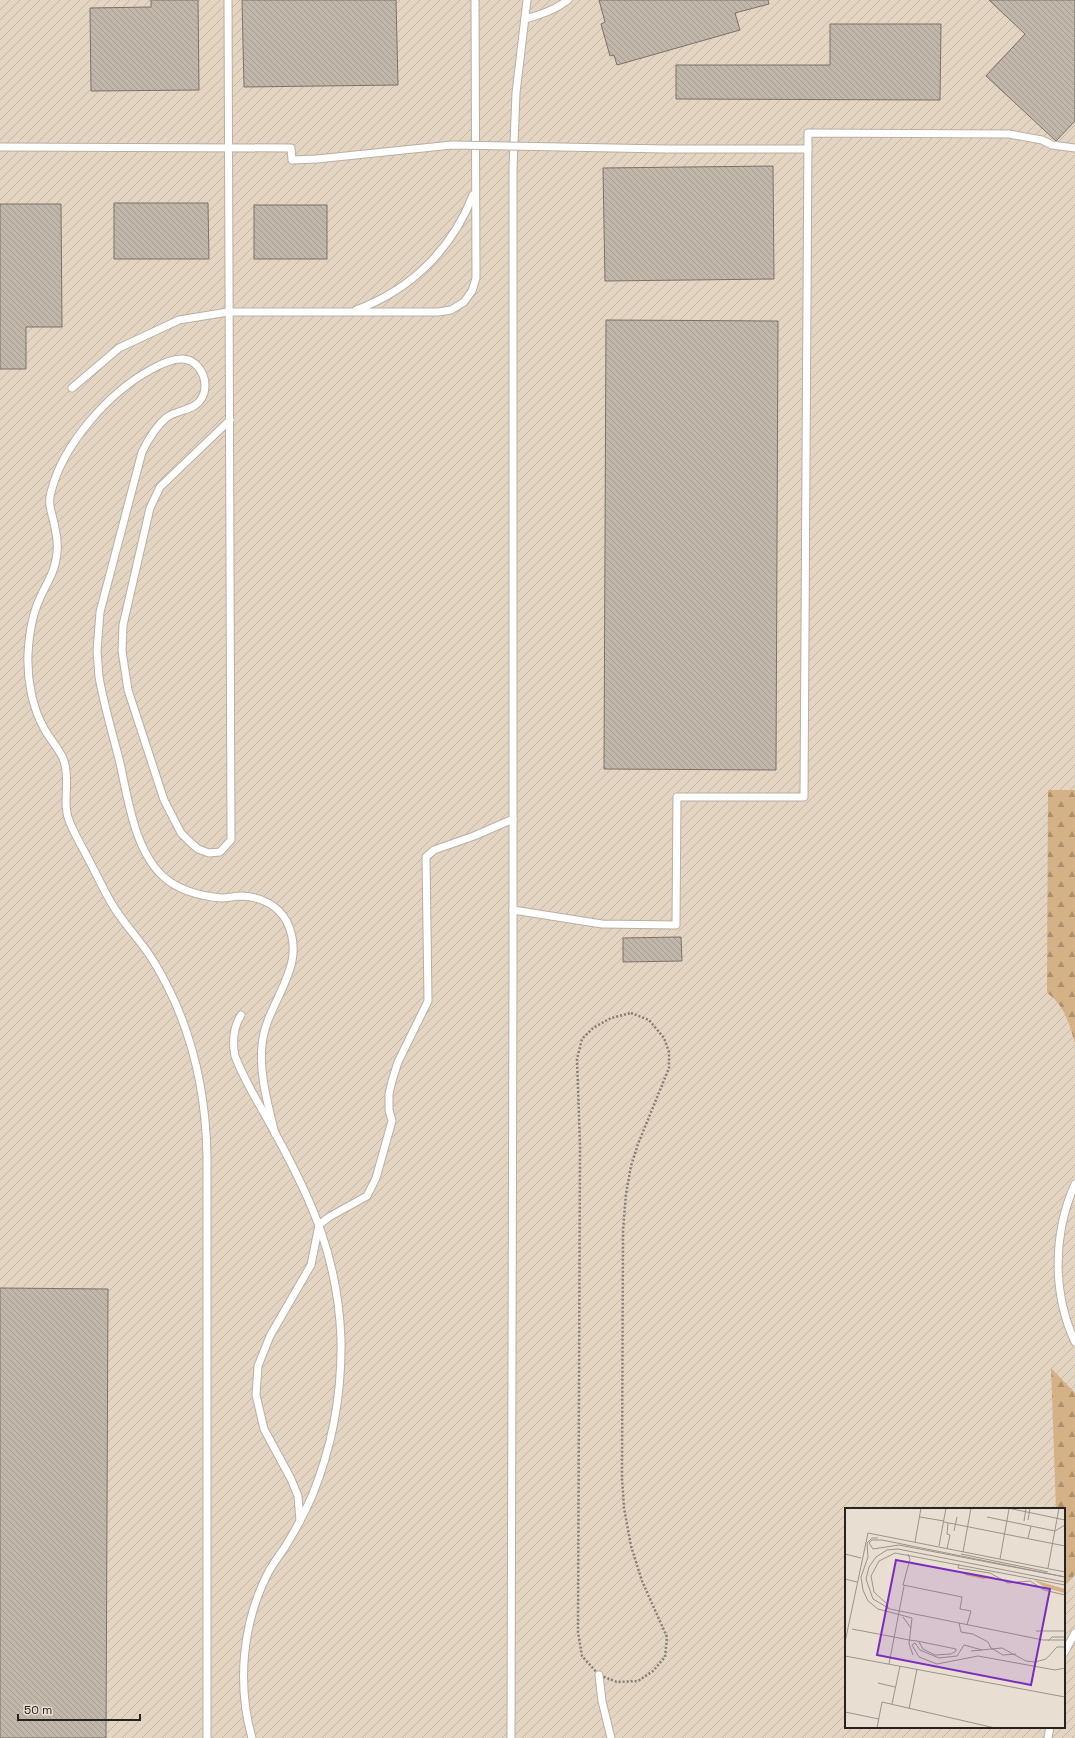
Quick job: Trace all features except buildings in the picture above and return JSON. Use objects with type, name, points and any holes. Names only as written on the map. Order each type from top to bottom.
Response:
[{"type":"lane","points":[[228,0],[228,312],[230,420],[231,840],[220,852],[209,852],[198,849],[182,833],[164,800],[128,690],[122,651],[123,625],[150,508],[160,487],[230,420]]},
{"type":"lane","points":[[72,388],[119,348],[150,332],[179,320],[228,312],[438,312],[451,310],[464,302],[472,291],[476,278],[475,0]]},
{"type":"lane","points":[[511,1738],[513,168],[516,94],[527,0]]},
{"type":"lane","points":[[524,19],[540,16],[568,0]]},
{"type":"lane","points":[[513,910],[602,924],[676,925],[677,797],[804,797],[808,133],[1009,134],[1042,140],[1052,145],[1075,148]]},
{"type":"lane","points":[[0,147],[291,148],[292,160],[317,159],[452,145],[666,149],[808,149]]},
{"type":"lane","points":[[352,311],[390,294],[428,266],[440,253],[460,223],[475,191]]},
{"type":"lane","points":[[206,1738],[207,1157],[206,1117],[203,1097],[189,1038],[171,994],[145,946],[114,908],[71,825],[65,807],[68,781],[64,761],[39,718],[32,693],[28,667],[30,634],[34,615],[40,597],[52,576],[56,560],[57,536],[51,513],[50,499],[55,479],[62,464],[85,428],[112,397],[144,373],[164,363],[179,359],[190,360],[198,367],[204,376],[204,390],[201,399],[194,406],[171,416],[160,424],[142,452],[100,612],[97,644],[99,677],[136,832],[151,862],[172,884],[181,889],[223,898],[241,896],[259,898],[276,907],[286,921],[292,936],[293,954],[290,971],[268,1019],[262,1044],[262,1072],[276,1134]]},
{"type":"lane","points":[[300,1521],[298,1496],[291,1479],[264,1428],[256,1395],[258,1366],[270,1336],[311,1265],[319,1225],[329,1217],[367,1196],[376,1178],[386,1147],[392,1120],[389,1110],[389,1094],[392,1081],[398,1062],[428,1000],[426,857],[434,850],[474,836],[513,819]]},
{"type":"lane","points":[[241,1015],[234,1030],[234,1056],[305,1189],[319,1225],[330,1262],[337,1301],[341,1340],[339,1379],[334,1418],[322,1469],[300,1521],[267,1575],[249,1625],[243,1678],[246,1713],[252,1738]]},
{"type":"lane","points":[[1075,1184],[1063,1221],[1059,1240],[1058,1265],[1062,1303],[1075,1342]]},
{"type":"lane","points":[[1065,1651],[1075,1634]]},
{"type":"lane","points":[[599,1675],[602,1701],[611,1738]]},
{"type":"lane","points":[[1048,1738],[1050,1728]]},
{"type":"path","points":[[631,1013],[649,1020],[664,1038],[669,1052],[669,1068],[638,1144],[631,1166],[626,1194],[623,1230],[622,1478],[624,1508],[631,1546],[642,1581],[667,1637],[665,1657],[653,1672],[638,1681],[617,1682],[599,1675],[582,1656],[578,1632],[580,1145],[577,1059],[582,1039],[593,1028],[611,1018],[631,1013]]},
{"type":"shaded area","points":[[0,0],[1075,0],[1075,1738],[0,1738]]},
{"type":"green space","points":[[1048,790],[1075,790],[1075,1044],[1066,1016],[1058,1003],[1047,993]]},
{"type":"green space","points":[[1051,1368],[1075,1393],[1075,1574],[1065,1586],[1065,1508],[1056,1508]]}]
